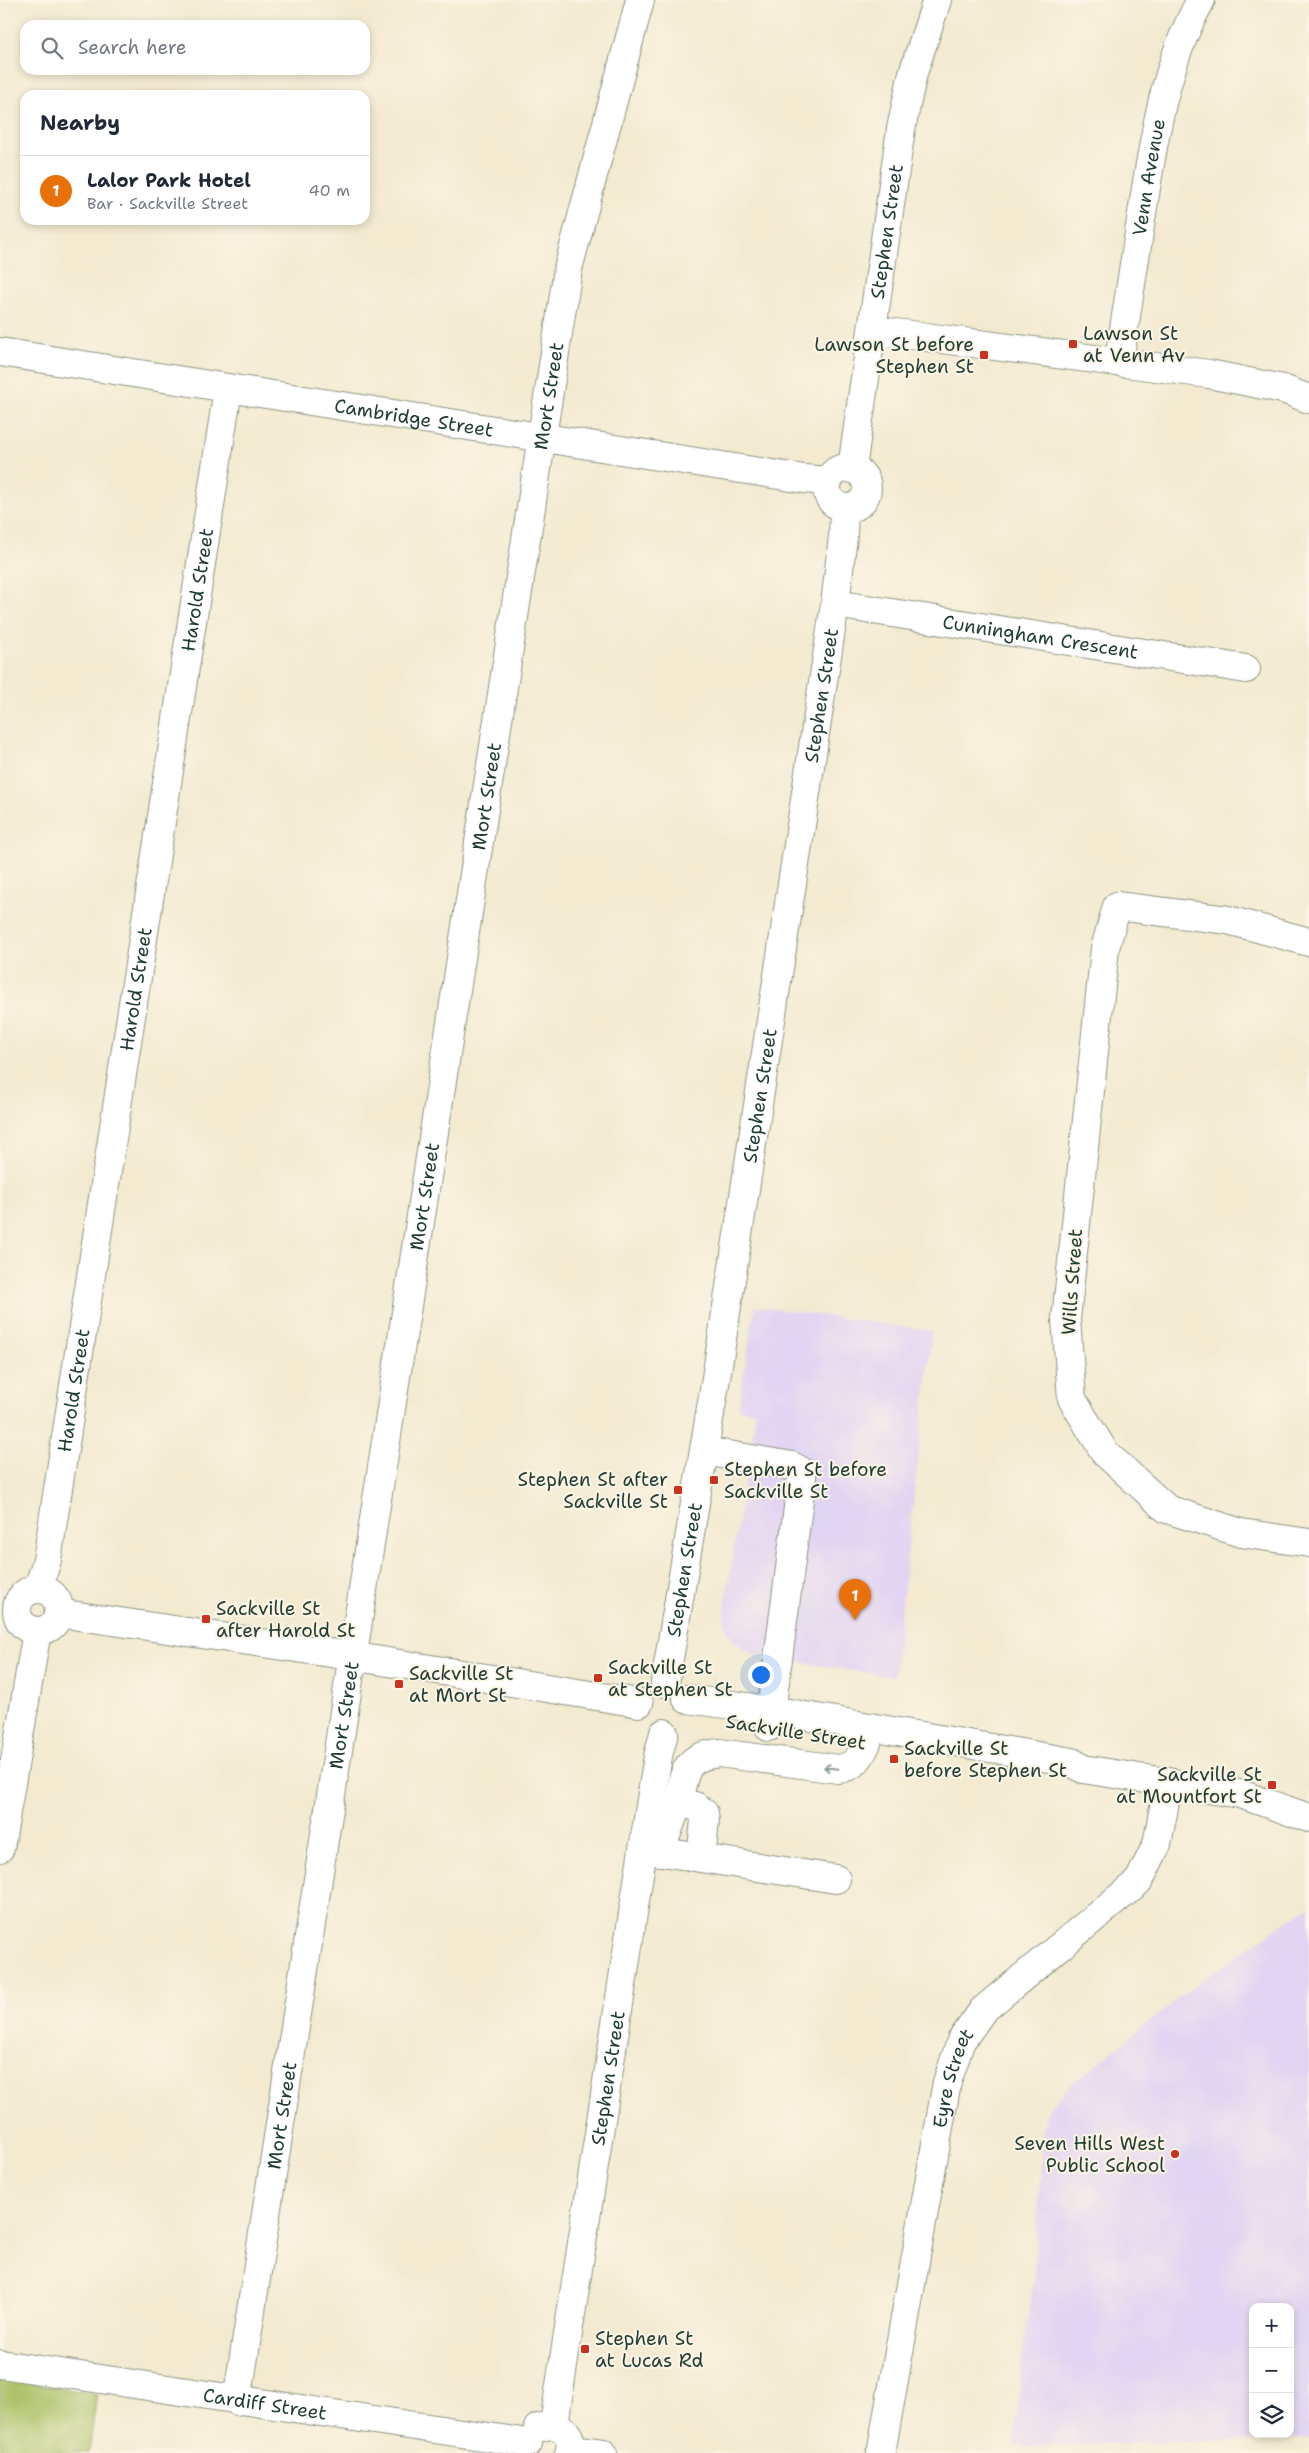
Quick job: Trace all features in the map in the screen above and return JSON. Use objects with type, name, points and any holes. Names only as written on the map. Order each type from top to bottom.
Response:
[{"type":"street","name":"Mort Street","points":[[237,2401],[351,1656],[568,269],[579,221],[640,0]]},
{"type":"street","name":"Stephen Street","points":[[852,468],[901,129],[913,73],[937,0]]},
{"type":"street","name":"Venn Avenue","points":[[1119,361],[1155,131],[1166,82],[1178,49],[1201,0]]},
{"type":"street","points":[[873,330],[1209,374],[1283,389],[1309,399]]},
{"type":"street","name":"Cambridge Street","points":[[0,352],[804,479],[828,481]]},
{"type":"street","name":"Harold Street","points":[[38,1589],[50,1540],[228,389]]},
{"type":"street","points":[[852,468],[865,477],[868,490],[866,496],[857,506],[839,507],[830,498],[827,487],[828,481],[838,469],[852,468]]},
{"type":"street","name":"Stephen Street","points":[[666,1683],[704,1451],[835,604],[844,508]]},
{"type":"street","name":"Cunningham Crescent","points":[[835,604],[1246,669]]},
{"type":"street","name":"Wills Street","points":[[1309,942],[1228,920],[1117,906],[1105,948],[1066,1319],[1072,1399],[1105,1453],[1167,1509],[1241,1532],[1309,1543]]},
{"type":"street","points":[[704,1451],[792,1466],[801,1472],[802,1476],[770,1719]]},
{"type":"street","points":[[38,1589],[54,1596],[58,1613],[48,1628],[37,1631],[24,1626],[8,1606],[32,1590],[38,1589]]},
{"type":"street","points":[[58,1613],[351,1656],[639,1703]]},
{"type":"street","points":[[0,1848],[37,1631]]},
{"type":"street","points":[[666,1683],[679,1688],[687,1708],[678,1729],[664,1733],[650,1729],[644,1724],[640,1718],[639,1703],[646,1690],[652,1686],[666,1683]]},
{"type":"street","name":"Sackville Street","points":[[687,1708],[1072,1762],[1083,1768],[1240,1794],[1309,1818]]},
{"type":"street","name":"Sackville Street","points":[[770,1719],[866,1743],[1070,1772],[1083,1768]]},
{"type":"street","name":"Stephen Street","points":[[554,2424],[652,1850],[658,1756],[664,1733]]},
{"type":"street","points":[[836,1879],[652,1850],[678,1802],[686,1769],[693,1760],[704,1755],[719,1753],[838,1769],[854,1764],[859,1759],[866,1743]]},
{"type":"street","name":"Eyre Street","points":[[881,2453],[947,2082],[953,2059],[966,2033],[983,2010],[1139,1881],[1157,1844],[1169,1782]]},
{"type":"street","points":[[678,1802],[695,1806],[704,1813],[706,1820],[701,1858]]},
{"type":"street","name":"Cardiff Street","points":[[0,2364],[529,2448]]},
{"type":"street","points":[[529,2448],[530,2436],[540,2426],[554,2424],[566,2431],[571,2443],[570,2451],[603,2453]]},
{"type":"shaded area","points":[[755,1306],[932,1331],[894,1677],[753,1655],[733,1640],[727,1630],[724,1618],[727,1591],[756,1412],[738,1409]]},
{"type":"shaded area","name":"Seven Hills West Public School","points":[[1309,1906],[1309,2439],[1014,2446],[1022,2358],[1034,2274],[1043,2128],[1048,2108],[1076,2080],[1198,1983]]},
{"type":"green space","points":[[0,2379],[97,2394],[89,2453],[0,2453]]},
{"type":"place","name":"Lawson St at Venn Av","points":[[1073,344]]},
{"type":"place","name":"Lawson St before Stephen St","points":[[984,355]]},
{"type":"place","name":"Stephen St before Sackville St","points":[[714,1480]]},
{"type":"place","name":"Stephen St after Sackville St","points":[[678,1490]]},
{"type":"place","name":"Sackville St after Harold St","points":[[206,1619]]},
{"type":"place","name":"Lalor Park Hotel","points":[[855,1620]]},
{"type":"place","name":"Sackville St at Stephen St","points":[[598,1678]]},
{"type":"place","name":"Sackville St at Mort St","points":[[399,1684]]},
{"type":"place","name":"Sackville St before Stephen St","points":[[894,1759]]},
{"type":"place","name":"Sackville St at Mountfort St","points":[[1272,1785]]},
{"type":"place","name":"Seven Hills West Public School","points":[[1175,2154]]},
{"type":"place","name":"Stephen St at Lucas Rd","points":[[585,2349]]}]
